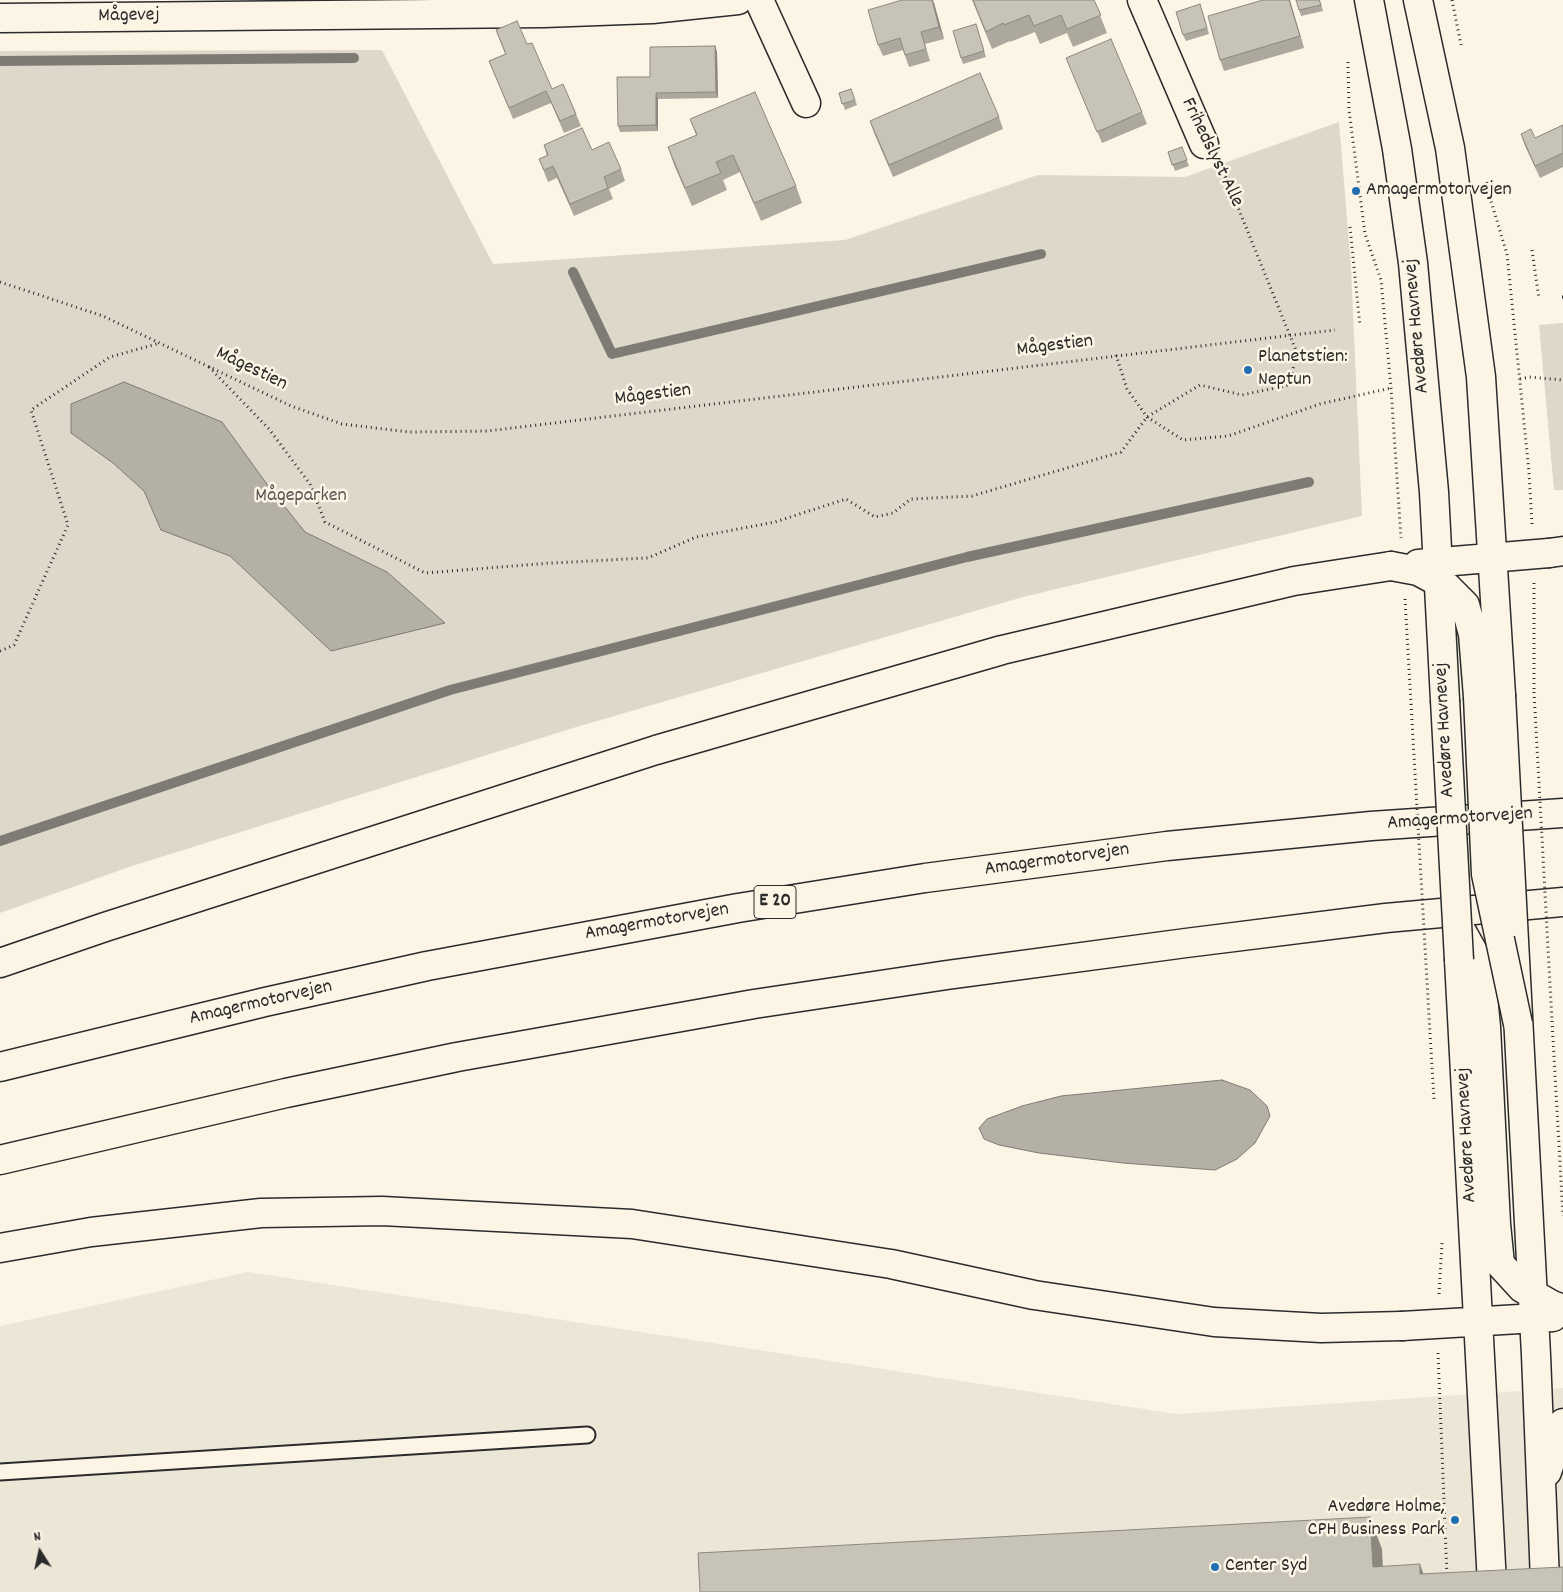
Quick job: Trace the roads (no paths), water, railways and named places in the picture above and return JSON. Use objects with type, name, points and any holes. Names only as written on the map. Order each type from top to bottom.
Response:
[{"type":"main road","name":"Mågevej","points":[[0,18],[98,9],[373,7],[544,13],[642,10],[738,0]]},
{"type":"main road","points":[[759,0],[806,103]]},
{"type":"main road","name":"Frihedslyst Alle","points":[[1142,0],[1204,144]]},
{"type":"main road","name":"Avedøre Havnevej","points":[[1368,0],[1397,149],[1413,263],[1434,492],[1457,922],[1474,1029],[1479,1322],[1492,1584]]},
{"type":"main road","points":[[1418,0],[1450,148],[1480,367],[1493,557],[1490,696],[1518,1024],[1545,1581]]},
{"type":"main road","points":[[0,963],[114,924],[656,750],[1002,650],[1294,581],[1391,566],[1438,572],[1493,557],[1556,552]]},
{"type":"main road","points":[[1438,572],[1446,586],[1465,605],[1490,696]]},
{"type":"main road","name":"Amagermotorvejen","points":[[0,1067],[265,1002],[427,966],[738,908],[925,878],[1167,846],[1370,826],[1563,813]]},
{"type":"main road","points":[[0,1160],[286,1093],[457,1057],[754,1004],[957,973],[1195,942],[1386,918],[1563,902]]},
{"type":"main road","points":[[1474,1029],[1500,1264],[1522,1288],[1533,1306],[1563,1316]]},
{"type":"main road","points":[[0,1248],[90,1232],[261,1213],[382,1212],[632,1224],[891,1264],[1034,1295],[1214,1322],[1321,1328],[1402,1326],[1479,1322],[1533,1306],[1552,1305],[1563,1308]]},
{"type":"main road","points":[[1541,1487],[1563,1423]]},
{"type":"lane","points":[[0,1472],[587,1435]]},
{"type":"waterway","points":[[0,61],[354,58]]},
{"type":"waterway","points":[[573,272],[612,354],[1041,254]]},
{"type":"waterway","points":[[0,841],[450,690],[967,557],[1309,482]]},
{"type":"place","name":"Amagermotorvejen","points":[[1356,191]]},
{"type":"place","name":"Planetstien: Neptun","points":[[1248,370]]},
{"type":"place","name":"Avedøre Holme, CPH Business Park","points":[[1455,1520]]},
{"type":"place","name":"Center Syd","points":[[1215,1567]]},
{"type":"park label","name":"Mågeparken","points":[[301,497]]}]
